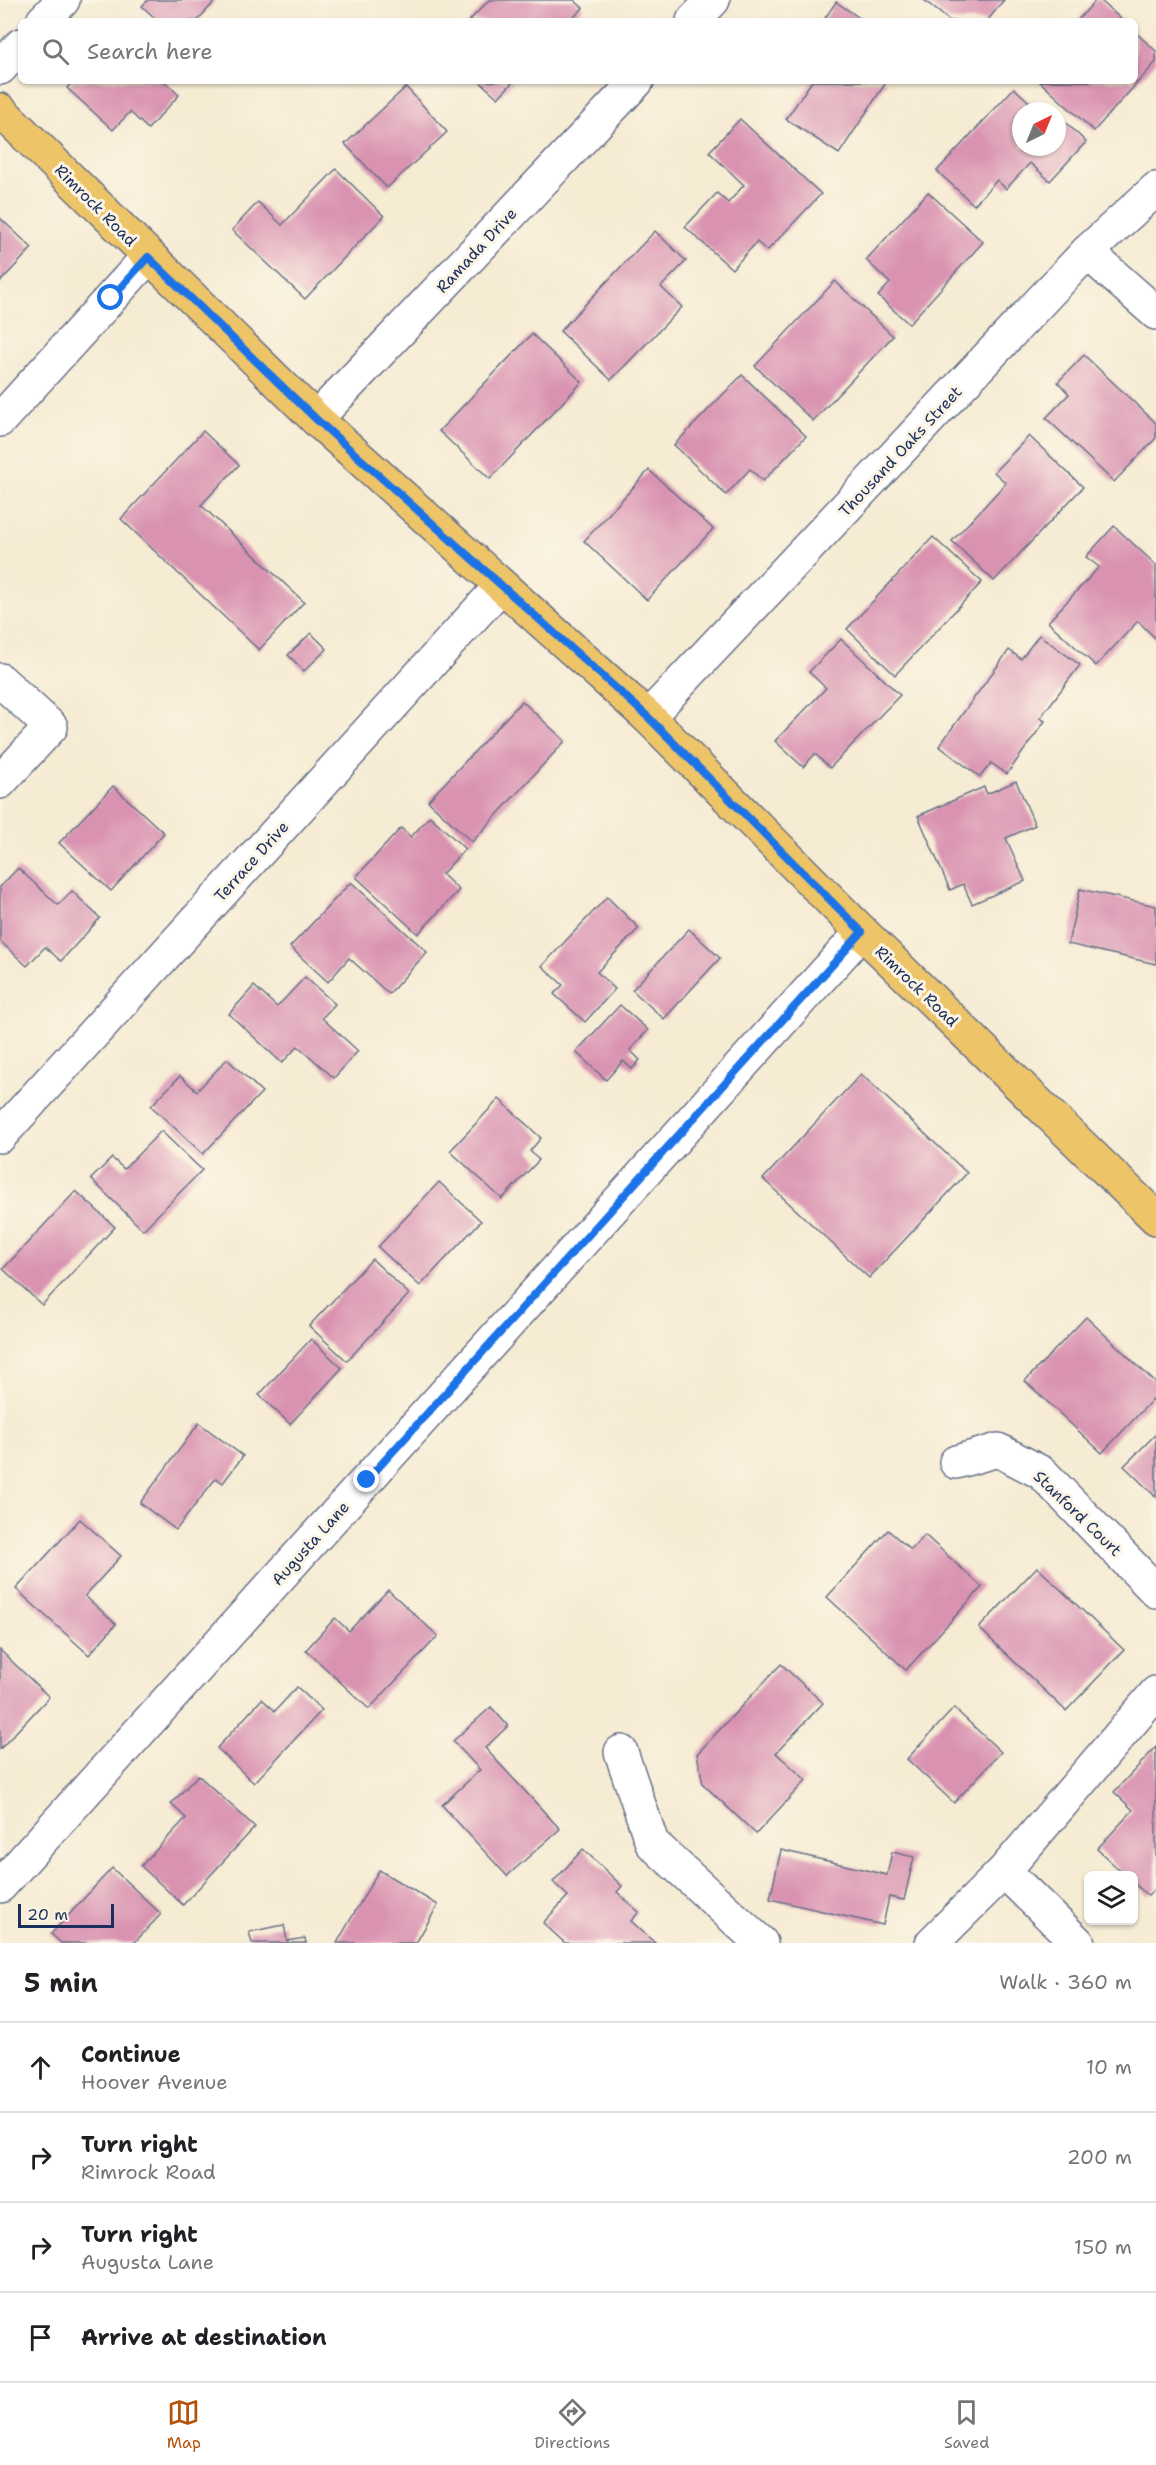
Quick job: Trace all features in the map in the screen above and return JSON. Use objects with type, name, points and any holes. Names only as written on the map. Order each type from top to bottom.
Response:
[{"type":"main road","name":"Rimrock Road","points":[[0,110],[316,419],[648,717],[862,932],[1156,1218]]},
{"type":"street","points":[[47,18],[63,0]]},
{"type":"street","points":[[696,18],[713,0]]},
{"type":"street","points":[[0,68],[18,48]]},
{"type":"street","name":"Ramada Drive","points":[[316,419],[633,84]]},
{"type":"street","name":"Thousand Oaks Street","points":[[648,717],[1088,252],[1156,189]]},
{"type":"street","points":[[1088,252],[1156,314]]},
{"type":"street","points":[[0,420],[148,257]]},
{"type":"street","name":"Terrace Drive","points":[[0,1136],[501,586]]},
{"type":"street","points":[[0,681],[51,727],[0,782]]},
{"type":"street","name":"Augusta Lane","points":[[0,1886],[862,932]]},
{"type":"street","name":"Stanford Court","points":[[957,1462],[998,1450],[1042,1473],[1156,1591]]},
{"type":"street","points":[[932,1943],[1004,1871],[1156,1693]]},
{"type":"street","points":[[621,1752],[652,1843],[761,1943]]},
{"type":"street","points":[[1004,1871],[1078,1943]]},
{"type":"building","points":[[148,0],[216,0],[200,18],[155,18],[142,6]]},
{"type":"building","points":[[489,0],[574,0],[583,8],[573,18],[472,18]]},
{"type":"building","points":[[924,0],[1004,0],[989,18],[946,18]]},
{"type":"building","points":[[1096,0],[1100,0],[1120,18],[1080,18]]},
{"type":"building","points":[[836,2],[860,18],[825,18]]},
{"type":"building","points":[[1138,35],[1156,51],[1156,62],[1138,82]]},
{"type":"building","points":[[70,84],[167,84],[179,95],[148,129],[130,112],[113,130],[67,88]]},
{"type":"building","points":[[482,84],[511,84],[498,98]]},
{"type":"building","points":[[810,84],[885,84],[839,154],[786,119]]},
{"type":"building","points":[[1042,84],[1136,84],[1094,131],[1066,106],[1066,102],[1062,102]]},
{"type":"building","points":[[406,87],[447,132],[387,188],[345,144]]},
{"type":"building","points":[[1014,88],[1029,102],[1012,102],[1012,156],[1066,156],[1066,123],[1086,142],[1050,181],[1030,163],[1006,189],[997,180],[974,205],[937,171]]},
{"type":"building","points":[[740,119],[821,194],[767,251],[757,242],[732,269],[685,227],[717,193],[728,203],[744,185],[709,152]]},
{"type":"building","points":[[336,169],[384,216],[305,299],[232,230],[258,202],[282,225]]},
{"type":"building","points":[[928,192],[983,242],[909,324],[878,296],[890,283],[866,260]]},
{"type":"building","points":[[0,218],[32,248],[0,282]]},
{"type":"building","points":[[655,231],[686,261],[661,287],[682,307],[611,380],[560,331]]},
{"type":"building","points":[[835,281],[893,336],[813,421],[755,366]]},
{"type":"building","points":[[532,334],[582,382],[490,479],[439,431]]},
{"type":"building","points":[[1084,355],[1156,423],[1156,438],[1114,482],[1046,418],[1069,394],[1058,382]]},
{"type":"building","points":[[742,375],[806,436],[763,481],[750,469],[726,495],[674,445]]},
{"type":"building","points":[[203,431],[239,465],[201,505],[304,602],[259,650],[121,519]]},
{"type":"building","points":[[1029,436],[1083,487],[994,581],[952,541],[1006,483],[994,472]]},
{"type":"building","points":[[649,470],[713,529],[647,600],[584,541]]},
{"type":"building","points":[[1114,526],[1156,565],[1156,639],[1138,621],[1096,666],[1048,622],[1099,567],[1086,557]]},
{"type":"building","points":[[933,537],[982,582],[895,675],[847,629]]},
{"type":"building","points":[[311,633],[327,649],[304,671],[288,655]]},
{"type":"building","points":[[1039,635],[1080,665],[1040,718],[1045,721],[1007,774],[991,763],[980,777],[939,746],[1009,650],[1021,659]]},
{"type":"building","points":[[841,639],[900,695],[830,768],[815,754],[803,767],[775,741],[826,688],[809,672]]},
{"type":"building","points":[[522,701],[565,741],[472,842],[428,801]]},
{"type":"building","points":[[1016,781],[1035,825],[1006,838],[1025,881],[972,904],[963,884],[950,890],[918,816],[984,787],[987,794]]},
{"type":"building","points":[[113,786],[164,833],[111,891],[59,843]]},
{"type":"building","points":[[430,816],[465,849],[442,874],[459,890],[418,934],[356,877],[401,828],[411,837]]},
{"type":"building","points":[[18,868],[58,905],[72,891],[100,918],[61,961],[45,947],[27,966],[0,941],[0,887]]},
{"type":"building","points":[[351,882],[427,952],[389,994],[349,958],[328,982],[290,947]]},
{"type":"building","points":[[1080,889],[1156,906],[1156,964],[1068,944]]},
{"type":"building","points":[[607,897],[639,928],[597,972],[615,989],[585,1022],[554,994],[563,985],[542,966]]},
{"type":"building","points":[[689,929],[720,958],[664,1019],[632,990]]},
{"type":"building","points":[[305,977],[335,1004],[322,1018],[358,1051],[334,1078],[298,1046],[282,1063],[229,1014],[254,986],[277,1007]]},
{"type":"building","points":[[620,1005],[648,1030],[630,1050],[640,1060],[632,1069],[623,1061],[606,1080],[576,1052]]},
{"type":"building","points":[[227,1059],[262,1092],[203,1154],[151,1106],[180,1076],[197,1091]]},
{"type":"building","points":[[861,1074],[967,1173],[869,1278],[763,1179]]},
{"type":"building","points":[[499,1099],[541,1138],[530,1151],[539,1160],[502,1199],[450,1151]]},
{"type":"building","points":[[161,1131],[202,1170],[143,1230],[91,1179],[112,1158],[124,1169]]},
{"type":"building","points":[[439,1182],[481,1221],[420,1286],[378,1247]]},
{"type":"building","points":[[76,1191],[115,1227],[42,1305],[3,1269]]},
{"type":"building","points":[[372,1259],[409,1294],[347,1361],[309,1326]]},
{"type":"building","points":[[1086,1317],[1156,1383],[1156,1396],[1102,1453],[1025,1381]]},
{"type":"building","points":[[311,1339],[342,1368],[290,1424],[259,1395]]},
{"type":"building","points":[[199,1423],[243,1456],[223,1483],[216,1478],[176,1530],[140,1503]]},
{"type":"building","points":[[1156,1434],[1156,1497],[1124,1466]]},
{"type":"building","points":[[80,1519],[121,1556],[85,1596],[116,1624],[89,1655],[16,1589]]},
{"type":"building","points":[[888,1530],[911,1550],[925,1535],[982,1587],[906,1670],[827,1597]]},
{"type":"building","points":[[1037,1567],[1124,1650],[1066,1711],[979,1628]]},
{"type":"building","points":[[388,1590],[438,1636],[369,1709],[306,1650],[335,1618],[349,1631]]},
{"type":"building","points":[[0,1650],[49,1697],[0,1749]]},
{"type":"building","points":[[781,1664],[823,1703],[776,1753],[806,1780],[756,1834],[703,1784],[697,1754]]},
{"type":"building","points":[[297,1687],[322,1710],[254,1783],[217,1748],[262,1699],[275,1711]]},
{"type":"building","points":[[491,1707],[508,1726],[485,1748],[560,1829],[507,1876],[442,1805],[480,1770],[453,1741]]},
{"type":"building","points":[[954,1708],[1001,1752],[954,1803],[907,1759]]},
{"type":"building","points":[[1156,1747],[1156,1888],[1148,1896],[1138,1887],[1138,1871],[1121,1871],[1097,1849],[1133,1810],[1114,1792]]},
{"type":"building","points":[[198,1775],[255,1827],[183,1905],[141,1866],[186,1818],[171,1804]]},
{"type":"building","points":[[583,1849],[622,1886],[617,1892],[639,1912],[631,1921],[655,1943],[565,1943],[543,1923],[568,1896],[553,1882]]},
{"type":"building","points":[[781,1850],[887,1875],[892,1852],[914,1857],[904,1900],[889,1897],[883,1925],[770,1899]]},
{"type":"building","points":[[112,1868],[161,1914],[134,1943],[61,1943],[51,1934]]},
{"type":"building","points":[[379,1870],[438,1905],[416,1943],[337,1943]]},
{"type":"building","points":[[284,1925],[287,1941],[305,1938],[306,1943],[252,1943],[249,1932]]},
{"type":"route","points":[[111,298],[148,257],[316,419],[648,717],[862,932],[367,1480]]}]
